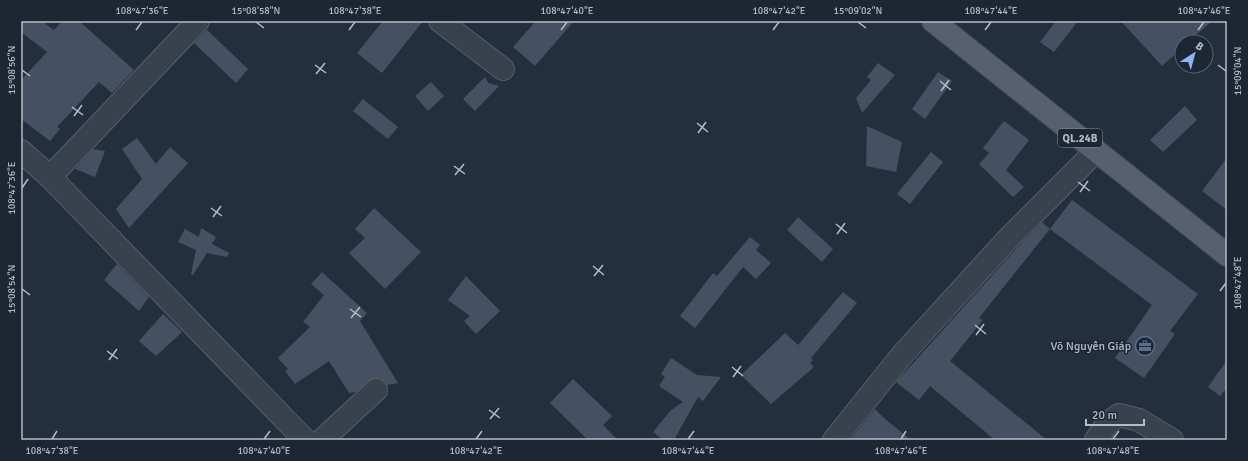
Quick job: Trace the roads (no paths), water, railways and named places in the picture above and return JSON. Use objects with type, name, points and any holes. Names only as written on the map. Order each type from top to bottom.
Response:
[{"type":"main road","name":"QL.24B","points":[[933,21],[1227,255]]},
{"type":"street","points":[[50,177],[198,21]]},
{"type":"street","points":[[440,21],[503,70]]},
{"type":"street","points":[[21,151],[50,177],[305,440]]},
{"type":"street","points":[[834,440],[903,354],[1006,241],[1096,151]]},
{"type":"street","points":[[322,440],[376,390]]},
{"type":"street","points":[[1096,440],[1108,423],[1119,414],[1139,420],[1172,440]]},
{"type":"place","name":"Võ Nguyên Giáp","points":[[1145,346]]}]
